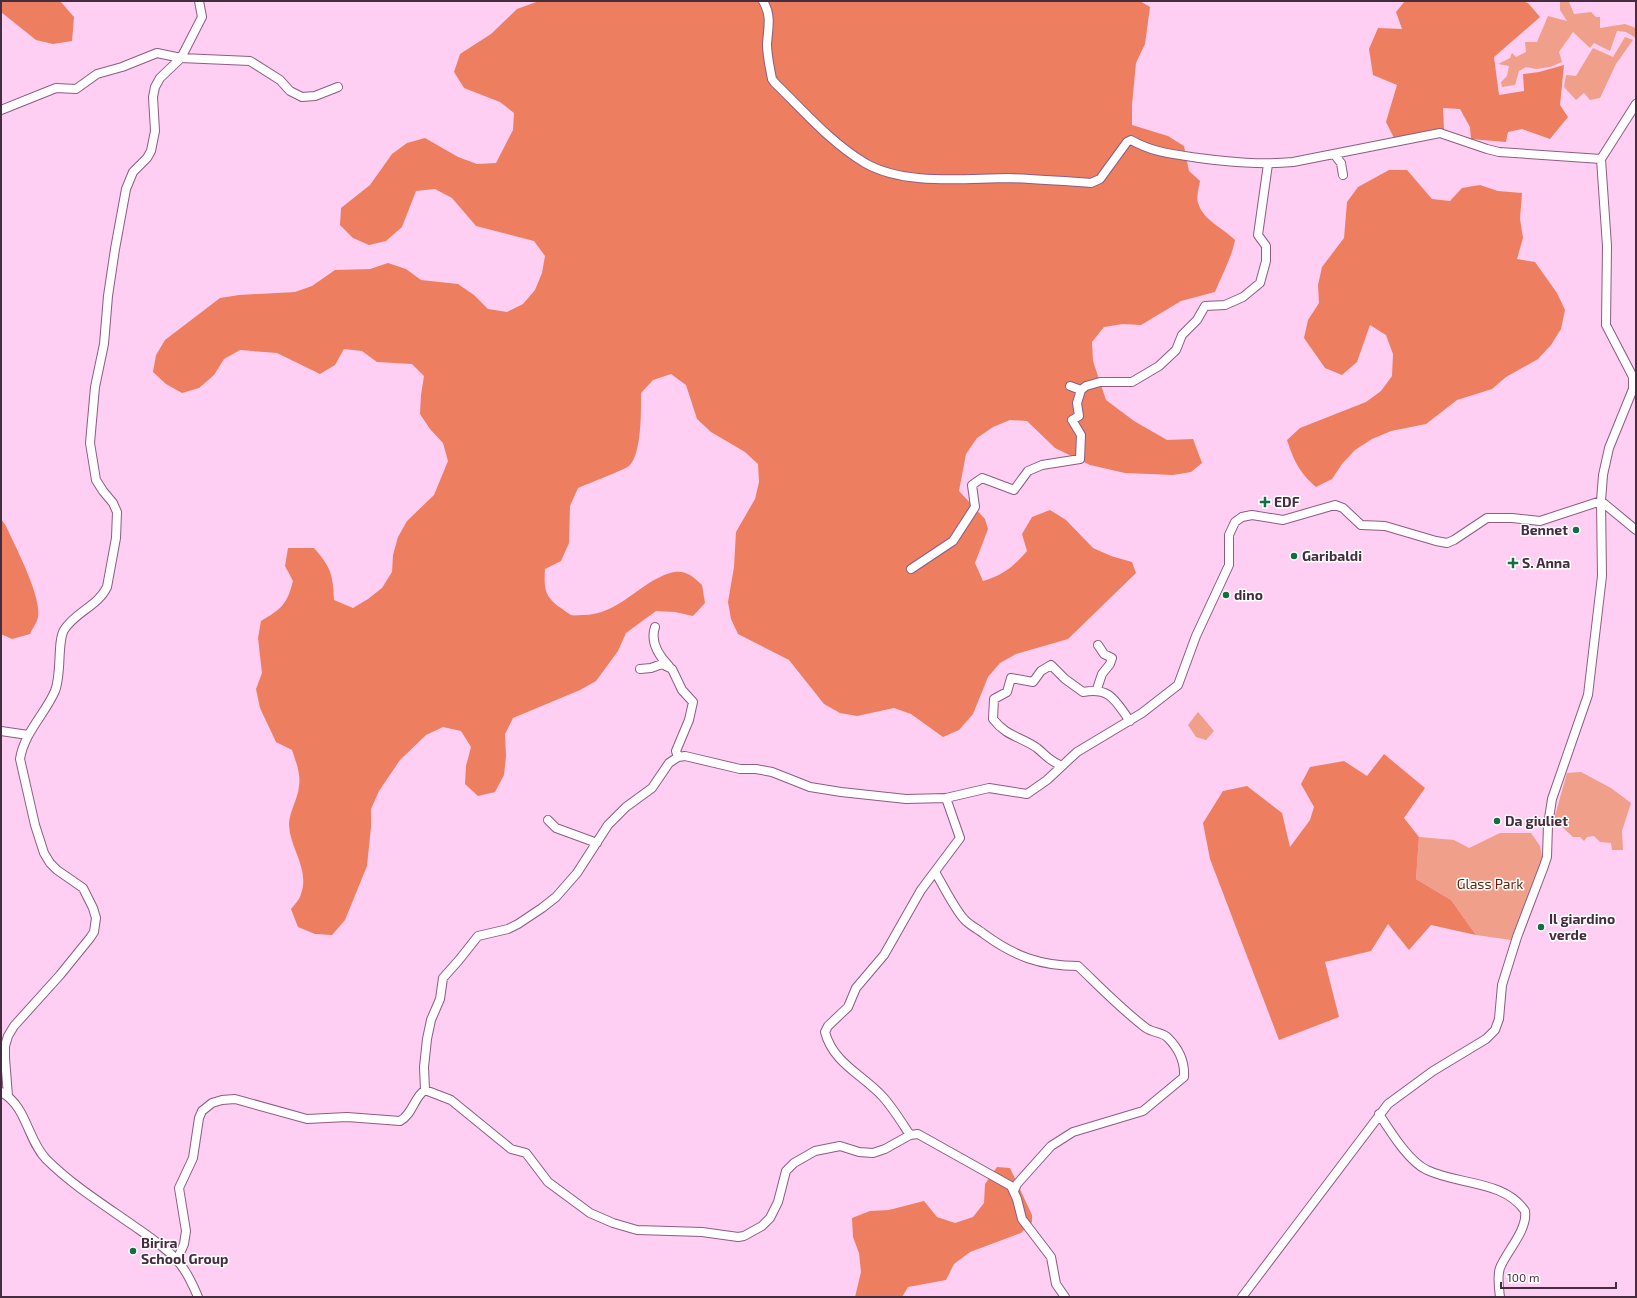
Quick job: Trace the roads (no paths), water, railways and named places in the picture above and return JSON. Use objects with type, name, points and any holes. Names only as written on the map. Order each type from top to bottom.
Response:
[{"type":"street","points":[[198,1297],[177,1260],[149,1237],[59,1172],[43,1156],[34,1141],[17,1105],[5,1094],[5,1046],[11,1030],[60,975],[90,938],[95,927],[93,908],[83,888],[57,870],[50,863],[44,853],[35,825],[20,759],[28,735],[55,691],[60,673],[63,632],[69,623],[103,594],[107,587],[116,538],[117,512],[113,503],[96,480],[90,443],[95,387],[104,344],[108,296],[126,189],[133,172],[147,158],[151,151],[155,131],[153,97],[155,87],[160,78],[181,58],[202,16],[199,1]]},
{"type":"street","points":[[763,1],[767,8],[769,18],[768,50],[775,83],[854,155],[877,169],[921,178],[1010,178],[1090,183],[1100,179],[1127,142],[1131,140],[1156,152],[1241,164],[1293,162],[1440,133],[1499,152],[1600,159]]},
{"type":"street","points":[[1,110],[56,88],[76,89],[97,74],[122,67],[157,53],[181,58],[250,61],[280,80],[290,91],[302,97],[315,96],[338,87]]},
{"type":"street","points":[[1242,1297],[1379,1114],[1401,1093],[1486,1039],[1495,1030],[1498,1019],[1502,984],[1517,937],[1547,857],[1548,825],[1552,799],[1588,695],[1602,576],[1600,501],[1603,475],[1609,448],[1634,389],[1633,377],[1606,325],[1607,246],[1600,159],[1636,104]]},
{"type":"street","points":[[1334,154],[1341,163],[1343,175]]},
{"type":"street","points":[[911,569],[953,541],[975,507],[972,485],[982,478],[1014,490],[1028,471],[1042,466],[1080,459],[1082,435],[1072,420],[1079,416],[1077,403],[1081,390],[1086,386],[1100,382],[1132,382],[1159,366],[1176,350],[1182,335],[1197,320],[1205,306],[1225,305],[1243,297],[1260,283],[1266,261],[1266,246],[1258,235],[1268,164]]},
{"type":"street","points":[[1070,386],[1081,390]]},
{"type":"street","points":[[1600,501],[1636,530]]},
{"type":"street","points":[[425,1090],[424,1067],[427,1039],[431,1020],[440,999],[443,978],[469,949],[476,937],[518,924],[556,897],[577,873],[616,817],[652,788],[669,763],[678,757],[685,756],[740,769],[756,769],[772,772],[810,787],[906,800],[946,798],[989,788],[1026,794],[1047,780],[1077,752],[1130,721],[1178,685],[1196,636],[1229,565],[1229,535],[1232,527],[1242,517],[1252,515],[1283,520],[1335,505],[1343,508],[1362,525],[1385,526],[1447,543],[1487,518],[1512,518],[1540,521],[1600,501]]},
{"type":"street","points":[[655,627],[652,634],[658,655],[672,669],[682,690],[693,702],[689,720],[676,751],[678,757]]},
{"type":"street","points":[[1097,689],[1102,674],[1110,664],[1112,658],[1104,654],[1098,645]]},
{"type":"street","points":[[640,669],[650,668],[662,664],[672,669]]},
{"type":"street","points":[[1062,766],[1048,760],[1037,748],[1001,729],[993,719],[994,699],[1007,692],[1011,678],[1033,682],[1041,671],[1051,665],[1083,692],[1097,689],[1112,695],[1130,721]]},
{"type":"street","points":[[1,731],[28,735]]},
{"type":"street","points":[[910,1135],[883,1097],[842,1062],[834,1052],[825,1032],[828,1026],[848,1007],[856,988],[884,955],[906,914],[960,837],[946,798]]},
{"type":"street","points":[[548,820],[556,828],[597,843]]},
{"type":"street","points":[[935,872],[964,920],[1022,957],[1053,965],[1078,966],[1112,1000],[1148,1030],[1167,1036],[1175,1046],[1185,1065],[1184,1077],[1143,1111],[1073,1132],[1051,1146],[1017,1184],[1014,1191]]},
{"type":"street","points":[[177,1260],[184,1244],[186,1231],[179,1188],[193,1158],[199,1118],[202,1111],[208,1106],[222,1100],[235,1099],[307,1119],[347,1117],[400,1121],[409,1113],[419,1095],[425,1090]]},
{"type":"street","points":[[425,1090],[441,1095],[462,1108],[511,1149],[526,1153],[548,1182],[590,1213],[613,1223],[637,1230],[702,1232],[738,1237],[744,1236],[762,1226],[770,1218],[778,1202],[786,1171],[794,1163],[815,1151],[840,1146],[859,1152],[873,1153],[884,1149],[910,1135],[918,1134],[1010,1186],[1014,1191],[1022,1219],[1051,1257],[1056,1284],[1065,1297]]},
{"type":"street","points":[[1379,1114],[1410,1155],[1427,1170],[1495,1189],[1515,1201],[1525,1211],[1526,1218],[1500,1270],[1500,1297]]},
{"type":"place","name":"EDF","points":[[1265,502]]},
{"type":"place","name":"Bennet","points":[[1576,530]]},
{"type":"place","name":"Garibaldi","points":[[1294,556]]},
{"type":"place","name":"S. Anna","points":[[1513,563]]},
{"type":"place","name":"dino","points":[[1226,595]]},
{"type":"place","name":"Da giuliet","points":[[1497,821]]},
{"type":"place","name":"Il giardino verde","points":[[1541,927]]},
{"type":"place","name":"Birira School Group","points":[[133,1251]]},
{"type":"park label","name":"Glass Park","points":[[1490,884]]}]
